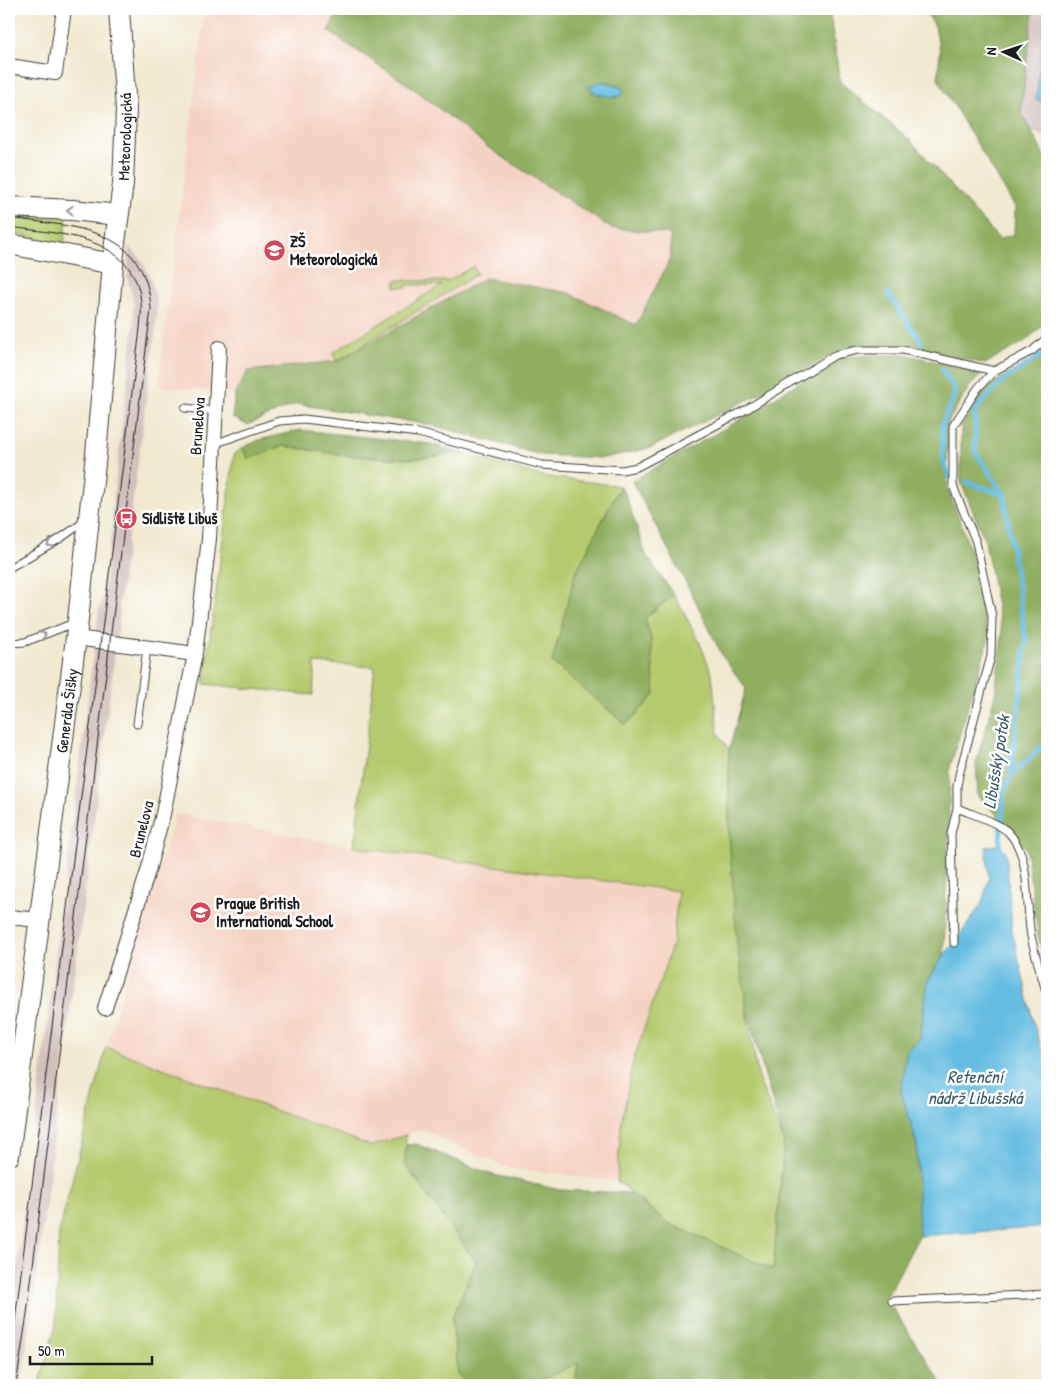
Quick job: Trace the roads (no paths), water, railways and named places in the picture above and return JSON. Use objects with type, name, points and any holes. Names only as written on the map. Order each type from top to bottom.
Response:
[{"type":"main road","name":"Meteorologická","points":[[113,264],[123,184],[126,131],[119,9]]},
{"type":"main road","points":[[9,207],[72,210],[118,215]]},
{"type":"main road","points":[[9,244],[113,264]]},
{"type":"main road","name":"Generála Šišky","points":[[9,1156],[76,630],[97,444],[113,264]]},
{"type":"street","points":[[9,66],[55,73],[64,9]]},
{"type":"street","name":"Brunelova","points":[[105,1008],[148,871],[163,814],[195,654],[209,539],[219,348]]},
{"type":"street","points":[[76,630],[147,648],[195,654]]},
{"type":"street","points":[[9,917],[39,920]]},
{"type":"lane","points":[[954,944],[951,834],[959,775],[992,656],[992,616],[976,542],[953,486],[953,426],[978,388],[994,371],[1032,350],[1047,338]]},
{"type":"lane","points":[[213,444],[279,421],[304,419],[418,433],[542,465],[622,470],[637,466],[747,409],[836,355],[858,350],[903,350],[994,371]]},
{"type":"lane","points":[[185,408],[216,411]]},
{"type":"lane","points":[[9,568],[61,538],[89,518]]},
{"type":"lane","points":[[9,643],[25,642],[76,630]]},
{"type":"lane","points":[[137,724],[147,648]]},
{"type":"lane","points":[[956,808],[1003,828],[1016,841],[1022,857],[1031,937],[1047,996]]},
{"type":"lane","points":[[892,1301],[1047,1294]]},
{"type":"water","points":[[1047,9],[1047,101],[1036,100]]},
{"type":"water","points":[[599,82],[609,83],[621,88],[624,90],[622,95],[614,97],[595,93],[589,87]]},
{"type":"water","name":"Retenční nádrž Libušská","points":[[998,845],[1006,852],[1012,930],[1033,1021],[1047,1067],[1047,1227],[919,1236],[917,1145],[901,1091],[907,1051],[920,1039],[928,981],[944,955],[981,905],[989,879],[986,847]]},
{"type":"waterway","points":[[888,294],[922,342]]},
{"type":"waterway","name":"Libušský potok","points":[[999,853],[1004,792],[1011,776],[1026,641],[1004,494],[975,451],[975,410],[1003,381],[1047,351]]},
{"type":"waterway","points":[[942,370],[956,391],[942,425],[943,460],[950,477]]},
{"type":"waterway","points":[[966,482],[1004,494]]},
{"type":"waterway","points":[[1011,776],[1041,747],[1047,747]]},
{"type":"tram line","points":[[9,218],[81,229],[102,236],[121,246],[136,261],[146,282],[151,309],[27,1314],[16,1385]]},
{"type":"tram line","points":[[9,227],[71,236],[92,242],[110,251],[125,263],[135,280],[141,302],[139,337],[9,1368]]},
{"type":"place","name":"ZŠ Meteorologická","points":[[274,250]]},
{"type":"place","name":"Sídliště Libuš","points":[[126,518]]},
{"type":"place","name":"Prague British International School","points":[[200,912]]}]
